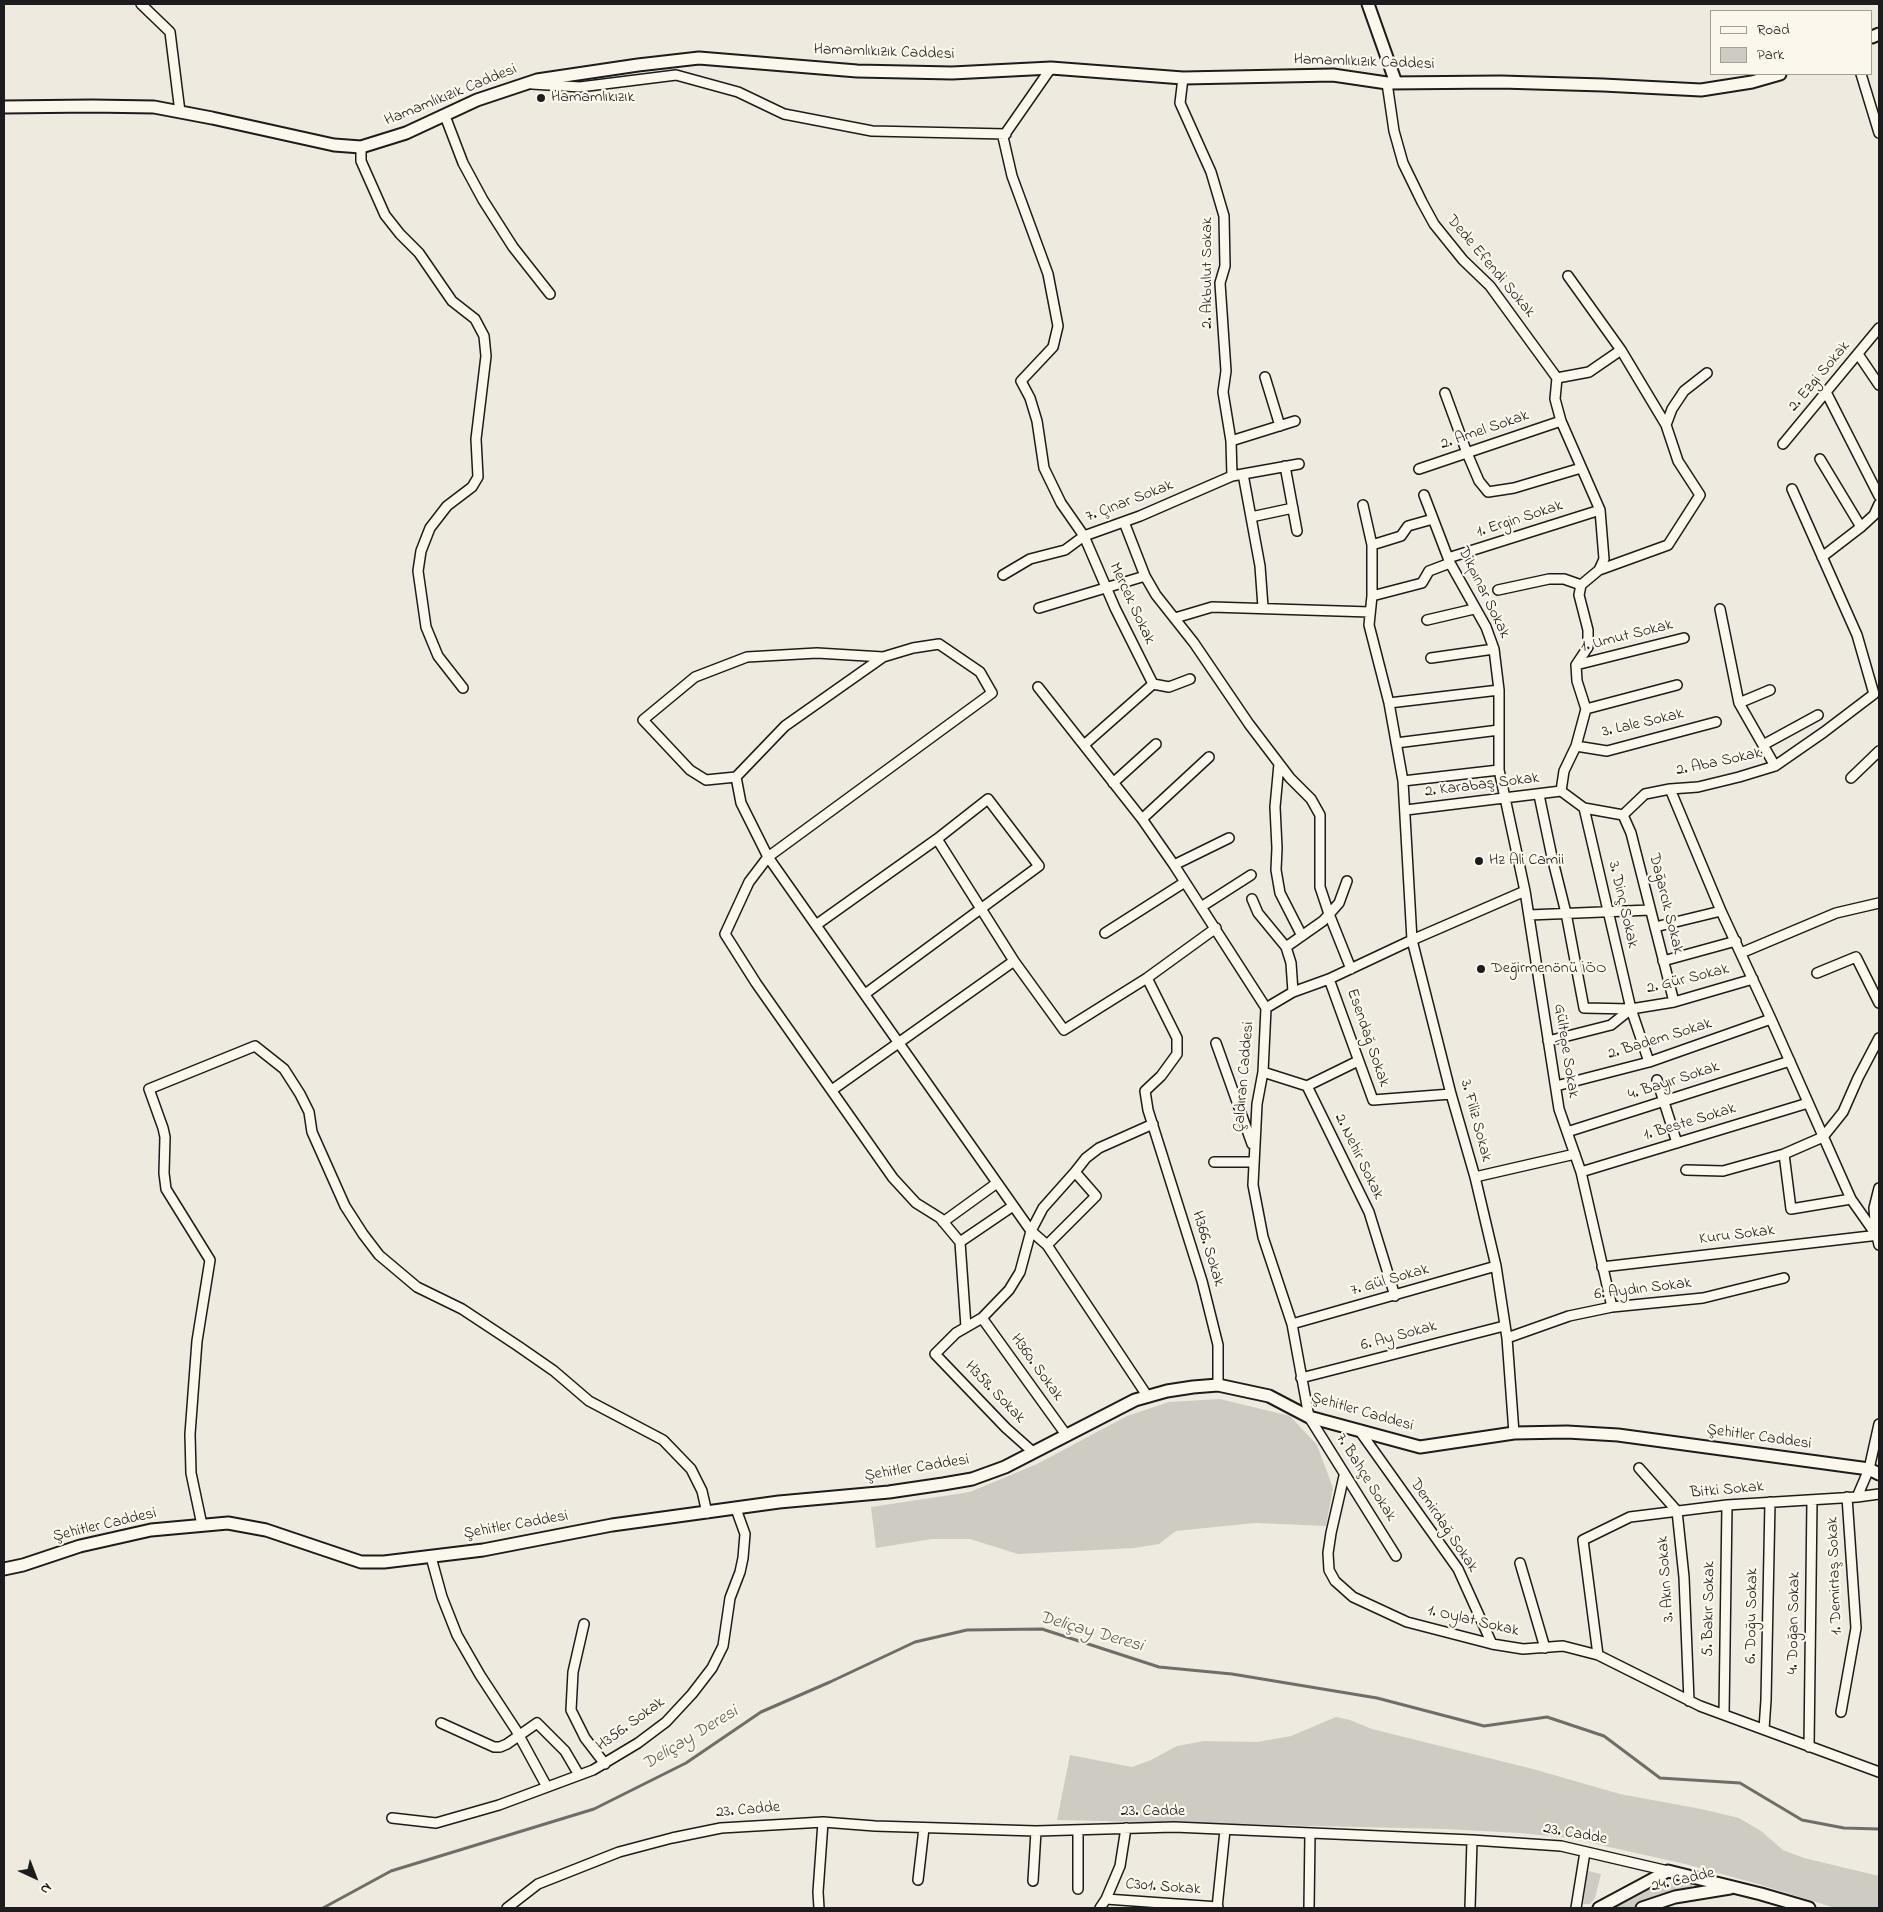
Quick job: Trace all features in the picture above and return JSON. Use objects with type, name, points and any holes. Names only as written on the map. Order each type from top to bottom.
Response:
[{"type":"street","points":[[141,4],[170,32],[180,112]]},
{"type":"street","points":[[1368,4],[1392,83]]},
{"type":"street","name":"Hamamlıkızık Caddesi","points":[[4,107],[154,107],[334,145],[361,147],[406,133],[477,100],[537,80],[699,58],[864,71],[952,73],[1051,68],[1182,78],[1333,75],[1392,83],[1501,82],[1701,90],[1752,82],[1776,75]]},
{"type":"street","points":[[527,83],[580,87],[676,75],[738,92],[784,114],[872,131],[1006,134],[1051,68]]},
{"type":"street","points":[[1861,75],[1879,132]]},
{"type":"street","name":"2. Akbulut Sokak","points":[[1182,78],[1180,103],[1211,172],[1224,216],[1225,266],[1220,282],[1220,307],[1226,370],[1223,392],[1231,440],[1232,476]]},
{"type":"street","name":"Dede Efendi Sokak","points":[[1392,83],[1394,131],[1403,163],[1434,224],[1463,260],[1490,286],[1556,378]]},
{"type":"street","points":[[445,116],[463,163],[483,200],[512,247],[550,294]]},
{"type":"street","name":"Mercek Sokak","points":[[1006,134],[1003,137],[1012,176],[1048,274],[1058,326],[1053,347],[1020,381],[1030,398],[1037,420],[1044,468],[1061,503],[1084,536],[1152,684]]},
{"type":"street","points":[[361,147],[361,162],[385,215],[419,253],[452,301],[475,319],[484,336],[486,356],[476,439],[478,477],[472,487],[448,506],[430,528],[421,551],[418,571],[426,628],[438,656],[463,688]]},
{"type":"street","points":[[1568,276],[1621,350],[1666,425],[1678,461],[1700,495],[1668,545],[1599,570],[1581,585],[1579,595],[1588,630],[1588,647],[1576,665],[1577,681],[1586,709],[1576,746],[1564,772],[1561,791],[1584,808],[1623,815]]},
{"type":"street","name":"2. Ezgi Sokak","points":[[1783,444],[1879,328]]},
{"type":"street","points":[[1599,570],[1604,559],[1600,510],[1561,421],[1555,399],[1556,378],[1589,372],[1621,350]]},
{"type":"street","points":[[1858,354],[1879,385]]},
{"type":"street","points":[[1666,425],[1672,409],[1684,391],[1707,374]]},
{"type":"street","points":[[1265,377],[1280,426]]},
{"type":"street","points":[[1826,392],[1879,496]]},
{"type":"street","points":[[1445,393],[1467,453],[1480,482],[1488,492],[1514,488],[1581,468]]},
{"type":"street","points":[[1231,440],[1295,421]]},
{"type":"street","name":"2. Amel Sokak","points":[[1419,469],[1561,421]]},
{"type":"street","points":[[1820,459],[1861,526]]},
{"type":"street","name":"7. Çınar Sokak","points":[[1003,575],[1030,559],[1065,550],[1084,536],[1189,496],[1232,476],[1299,464]]},
{"type":"street","points":[[1285,466],[1297,531]]},
{"type":"street","points":[[1243,474],[1260,566],[1263,608]]},
{"type":"street","points":[[1792,489],[1822,557],[1874,515],[1879,504]]},
{"type":"street","name":"Dikpınar Sokak","points":[[1424,495],[1449,561],[1474,609],[1486,627],[1494,649],[1499,690],[1499,770],[1505,797]]},
{"type":"street","name":"3. Filiz Sokak","points":[[1363,505],[1372,545],[1372,596],[1369,626],[1389,703],[1406,810],[1412,940],[1451,1094],[1475,1177],[1496,1266],[1507,1338],[1514,1433]]},
{"type":"street","points":[[1251,517],[1293,508]]},
{"type":"street","name":"1. Ergin Sokak","points":[[1372,596],[1422,583],[1429,571],[1449,561],[1600,510]]},
{"type":"street","points":[[1372,545],[1401,536],[1408,526],[1433,519]]},
{"type":"street","points":[[1124,522],[1145,576],[1156,595],[1194,643],[1249,724],[1279,764],[1311,799],[1320,816],[1320,887],[1328,914],[1351,969]]},
{"type":"street","name":"2. Aba Sokak","points":[[1623,815],[1645,794],[1698,786],[1739,777],[1774,766],[1824,732],[1874,694],[1857,635],[1822,557]]},
{"type":"street","points":[[1039,608],[1145,576]]},
{"type":"street","points":[[1498,590],[1549,579],[1564,579],[1581,585]]},
{"type":"street","points":[[1175,618],[1212,607],[1370,612]]},
{"type":"street","points":[[1427,620],[1474,609]]},
{"type":"street","points":[[1720,609],[1740,703],[1774,766]]},
{"type":"street","name":"1. Umut Sokak","points":[[1576,665],[1684,638]]},
{"type":"street","points":[[883,656],[785,726],[736,777],[706,780],[690,770],[643,720],[695,677],[747,657],[817,653],[883,656],[913,648],[939,644],[980,672],[992,693],[768,857],[749,882],[725,934],[756,984],[893,1178],[916,1203],[943,1222],[960,1242],[966,1327],[982,1318],[1009,1290],[1020,1272],[1030,1231],[1043,1208],[1086,1158],[1099,1148],[1153,1124]]},
{"type":"street","points":[[1431,658],[1494,649]]},
{"type":"street","points":[[1084,745],[1152,684],[1169,687],[1190,679]]},
{"type":"street","points":[[1586,709],[1678,685]]},
{"type":"street","name":"Çaldıran Caddesi","points":[[1038,687],[1142,820],[1174,865],[1266,1008],[1263,1072],[1257,1104],[1253,1185],[1263,1237],[1292,1324],[1309,1417]]},
{"type":"street","points":[[1389,703],[1499,690]]},
{"type":"street","points":[[1740,703],[1770,690]]},
{"type":"street","points":[[1764,745],[1818,715]]},
{"type":"street","name":"3. Lale Sokak","points":[[1576,746],[1607,751],[1716,722]]},
{"type":"street","points":[[1396,743],[1499,730]]},
{"type":"street","points":[[1113,783],[1156,744]]},
{"type":"street","points":[[1851,778],[1879,751]]},
{"type":"street","points":[[1142,820],[1209,757]]},
{"type":"street","points":[[1279,764],[1275,807],[1276,870],[1280,893],[1302,936]]},
{"type":"street","points":[[1402,781],[1499,770]]},
{"type":"street","points":[[736,777],[741,803],[768,857],[1030,1231],[1047,1245],[1148,1396]]},
{"type":"street","points":[[1670,789],[1721,911],[1790,1061],[1850,1199],[1878,1239]]},
{"type":"street","name":"2. Karabaş Sokak","points":[[1406,810],[1561,791]]},
{"type":"street","points":[[1539,795],[1566,913]]},
{"type":"street","name":"Gültepe Sokak","points":[[1505,797],[1529,915],[1560,1109],[1581,1172],[1612,1306]]},
{"type":"street","points":[[816,925],[937,839],[988,800],[1039,866],[865,994]]},
{"type":"street","name":"3. Dinç Sokak","points":[[1584,808],[1631,1009],[1649,1062]]},
{"type":"street","name":"Dağarcık Sokak","points":[[1623,815],[1631,833],[1674,1002]]},
{"type":"street","points":[[1174,865],[1229,838]]},
{"type":"street","points":[[937,839],[1014,961],[1064,1030],[1147,978],[1216,928]]},
{"type":"street","points":[[1201,907],[1251,876]]},
{"type":"street","points":[[1286,947],[1323,921],[1339,903],[1348,881]]},
{"type":"street","points":[[1105,933],[1185,882]]},
{"type":"street","points":[[1330,979],[1412,940],[1524,891]]},
{"type":"street","points":[[1252,899],[1258,913],[1286,947],[1291,963],[1293,992]]},
{"type":"street","points":[[1741,953],[1836,913],[1879,903]]},
{"type":"street","points":[[1529,915],[1650,910]]},
{"type":"street","points":[[1655,927],[1721,911]]},
{"type":"street","name":"2. Gür Sokak","points":[[1566,913],[1584,1008],[1631,1009],[1674,1002],[1752,979]]},
{"type":"street","points":[[1663,961],[1736,941]]},
{"type":"street","points":[[1816,972],[1856,957],[1879,1003]]},
{"type":"street","points":[[832,1090],[1014,961]]},
{"type":"street","name":"H366. Sokak","points":[[1147,978],[1177,1038],[1177,1054],[1161,1076],[1145,1091],[1148,1110],[1202,1281],[1218,1345],[1218,1385]]},
{"type":"street","name":"Esendağ Sokak","points":[[1266,1008],[1293,992],[1330,979],[1373,1100],[1451,1094]]},
{"type":"street","name":"2. Gür Sokak","points":[[1548,1040],[1611,1025],[1631,1009]]},
{"type":"street","name":"2. Badem Sokak","points":[[1556,1086],[1649,1062],[1771,1019]]},
{"type":"street","points":[[1686,1170],[1723,1171],[1784,1154],[1823,1137],[1844,1112],[1858,1078],[1879,1038]]},
{"type":"street","points":[[1216,1043],[1254,1149]]},
{"type":"street","points":[[202,1525],[192,1473],[190,1434],[197,1341],[210,1260],[166,1189],[164,1173],[165,1137],[149,1089],[255,1046],[284,1069],[300,1094],[308,1112],[312,1132],[345,1206],[379,1255],[417,1287],[462,1309],[554,1370],[589,1401],[663,1440],[691,1469],[702,1491],[706,1513]]},
{"type":"street","points":[[1263,1072],[1307,1086],[1358,1061]]},
{"type":"street","name":"4. Bayır Sokak","points":[[1567,1132],[1790,1061]]},
{"type":"street","points":[[1657,1080],[1677,1143]]},
{"type":"street","name":"2. Nehir Sokak","points":[[1307,1086],[1369,1212],[1395,1296]]},
{"type":"street","name":"1. Beste Sokak","points":[[1581,1172],[1808,1103]]},
{"type":"street","points":[[1475,1177],[1575,1154]]},
{"type":"street","points":[[1784,1154],[1791,1209],[1850,1199]]},
{"type":"street","points":[[1214,1162],[1253,1162]]},
{"type":"street","points":[[1047,1245],[1096,1196],[1075,1172]]},
{"type":"street","points":[[943,1222],[997,1182]]},
{"type":"street","points":[[1878,1239],[1874,1208],[1879,1188]]},
{"type":"street","points":[[960,1242],[1013,1206]]},
{"type":"street","name":"Kuru Sokak","points":[[1602,1267],[1878,1239]]},
{"type":"street","name":"7. Gül Sokak","points":[[1292,1324],[1496,1266]]},
{"type":"street","name":"6. Aydın Sokak","points":[[1507,1338],[1569,1316],[1612,1306],[1704,1298],[1784,1278]]},
{"type":"street","name":"H360. Sokak","points":[[982,1318],[1067,1436]]},
{"type":"street","name":"6. Ay Sokak","points":[[1301,1378],[1504,1326]]},
{"type":"street","name":"H358. Sokak","points":[[966,1327],[956,1333],[935,1354],[1006,1428],[1033,1452]]},
{"type":"street","name":"Şehitler Caddesi","points":[[4,1569],[23,1565],[80,1546],[151,1530],[202,1525],[228,1523],[266,1530],[361,1562],[431,1557],[483,1550],[612,1525],[779,1502],[889,1492],[972,1479],[1005,1466],[1067,1436],[1135,1400],[1193,1386],[1218,1385],[1269,1396],[1309,1417],[1420,1447],[1514,1433],[1567,1432],[1618,1435],[1874,1471]]},
{"type":"street","name":"7. Bahçe Sokak","points":[[1309,1417],[1344,1476],[1396,1556]]},
{"type":"street","points":[[1857,1497],[1874,1471],[1879,1424]]},
{"type":"street","name":"Demirdağ Sokak","points":[[1359,1430],[1458,1569],[1492,1644]]},
{"type":"street","points":[[1639,1468],[1677,1510]]},
{"type":"street","name":"1. Oylat Sokak","points":[[1344,1476],[1331,1533],[1328,1553],[1329,1570],[1335,1581],[1353,1597],[1407,1622],[1492,1644],[1523,1649],[1563,1646],[1598,1655],[1689,1701],[1879,1772]]},
{"type":"street","name":"Bitki Sokak","points":[[1598,1655],[1583,1540],[1630,1517],[1727,1505],[1879,1494]]},
{"type":"street","name":"1. Demirtaş Sokak","points":[[1841,1712],[1856,1628],[1847,1497]]},
{"type":"street","name":"4. Doğan Sokak","points":[[1809,1747],[1812,1500]]},
{"type":"street","name":"6. Doğu Sokak","points":[[1764,1729],[1767,1681],[1770,1502]]},
{"type":"street","name":"5. Bakır Sokak","points":[[1724,1714],[1727,1505]]},
{"type":"street","name":"H356. Sokak","points":[[392,1818],[436,1823],[499,1805],[605,1764],[666,1722],[692,1694],[712,1668],[723,1646],[730,1598],[743,1558],[745,1534],[736,1509]]},
{"type":"street","name":"3. Akın Sokak","points":[[1677,1510],[1684,1577],[1689,1701]]},
{"type":"street","points":[[431,1557],[442,1596],[457,1635],[480,1676],[519,1736],[547,1787]]},
{"type":"street","points":[[1520,1563],[1545,1648]]},
{"type":"street","points":[[584,1624],[573,1672],[571,1710],[585,1738],[605,1764]]},
{"type":"street","points":[[441,1723],[494,1747],[500,1747],[537,1723],[565,1751],[579,1775]]},
{"type":"street","points":[[819,1908],[818,1892],[823,1822]]},
{"type":"street","name":"23. Cadde","points":[[507,1908],[538,1884],[620,1852],[672,1838],[721,1828],[823,1822],[924,1828],[1036,1831],[1174,1827],[1472,1840],[1561,1846],[1732,1887],[1789,1906],[1809,1908]]},
{"type":"street","points":[[918,1880],[924,1828]]},
{"type":"street","points":[[1100,1908],[1106,1899],[1120,1866],[1126,1828]]},
{"type":"street","points":[[1078,1830],[1078,1889]]},
{"type":"street","points":[[1217,1907],[1225,1830]]},
{"type":"street","points":[[1033,1881],[1036,1831]]},
{"type":"street","points":[[1308,1908],[1310,1833]]},
{"type":"street","points":[[1470,1908],[1472,1840]]},
{"type":"street","points":[[1576,1908],[1585,1852]]},
{"type":"street","name":"24. Cadde","points":[[1599,1908],[1668,1871]]},
{"type":"street","name":"24. Cadde","points":[[1642,1908],[1675,1898],[1732,1887]]},
{"type":"street","name":"C301. Sokak","points":[[1106,1899],[1217,1907]]},
{"type":"green space","points":[[1220,1399],[1290,1416],[1317,1445],[1333,1488],[1326,1526],[1255,1523],[1176,1531],[1159,1544],[1135,1548],[1018,1554],[970,1539],[932,1539],[876,1548],[871,1507],[970,1492],[1037,1464],[1127,1416],[1169,1402]]},
{"type":"green space","points":[[1336,1717],[1350,1720],[1372,1729],[1533,1769],[1620,1794],[1739,1818],[1761,1831],[1783,1850],[1804,1858],[1879,1876],[1879,1908],[1835,1908],[1685,1864],[1569,1838],[1445,1829],[1057,1820],[1070,1755],[1132,1767],[1151,1760],[1177,1746],[1204,1741],[1257,1742],[1291,1736]]},
{"type":"green space","points":[[1588,1871],[1601,1874],[1595,1898],[1590,1904],[1583,1904]]},
{"type":"green space","points":[[1679,1880],[1691,1883],[1693,1890],[1632,1908],[1611,1908],[1638,1893]]},
{"type":"waterway","name":"Deliçay Deresi","points":[[323,1908],[391,1871],[594,1809],[686,1763],[761,1712],[915,1642],[967,1630],[1042,1629],[1159,1667],[1232,1674],[1377,1698],[1484,1726],[1547,1717],[1604,1736],[1660,1778],[1740,1783],[1802,1820],[1844,1828],[1879,1829]]},
{"type":"place","name":"Hamamlıkızık","points":[[541,98]]},
{"type":"place","name":"Hz Ali Camii","points":[[1479,861]]},
{"type":"place","name":"Değirmenönü İÖO","points":[[1481,969]]}]
